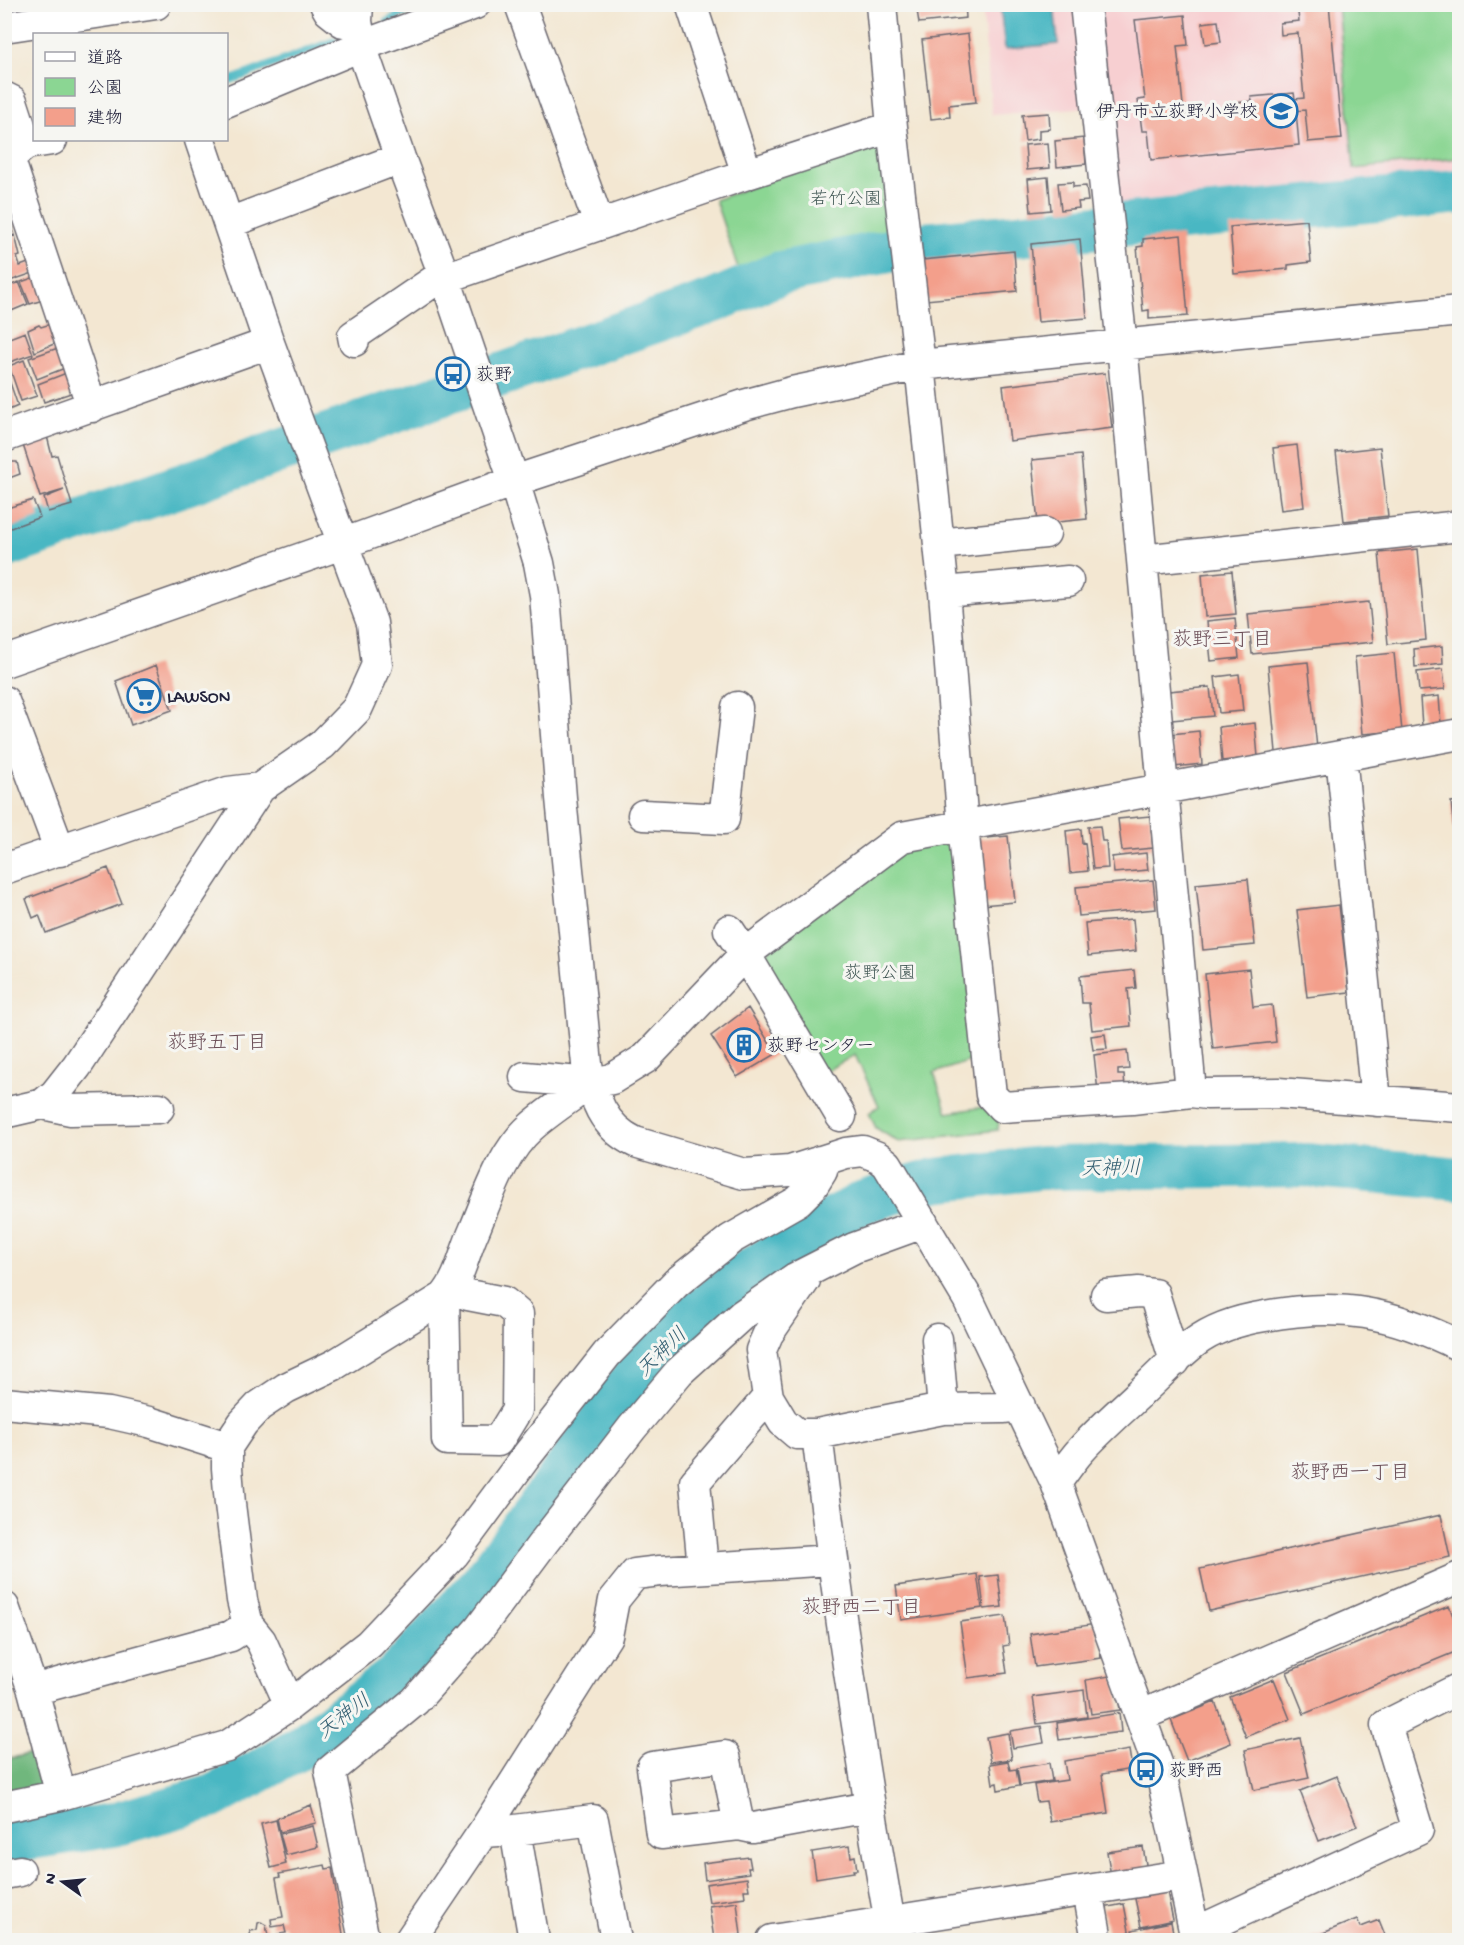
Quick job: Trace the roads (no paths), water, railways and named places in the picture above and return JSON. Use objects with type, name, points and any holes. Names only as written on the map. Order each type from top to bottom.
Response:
[{"type":"street","points":[[4,27],[156,4]]},
{"type":"street","points":[[325,4],[343,22],[358,24],[475,4]]},
{"type":"street","points":[[520,4],[599,224]]},
{"type":"street","points":[[691,4],[747,174]]},
{"type":"street","points":[[881,4],[891,127],[920,365],[944,592],[963,826],[992,1095],[1002,1107],[1132,1099],[1191,1092],[1207,1094],[1278,1093],[1460,1107]]},
{"type":"street","points":[[1085,4],[1122,345],[1191,1092]]},
{"type":"street","points":[[228,101],[358,24]]},
{"type":"street","points":[[358,24],[400,158],[444,276],[514,481],[539,563],[545,595],[585,1053],[590,1083],[599,1107],[622,1136],[636,1143],[744,1174],[790,1171],[846,1153],[863,1151],[878,1157],[887,1164],[968,1299],[1056,1483],[1162,1777],[1195,1937],[1418,1830],[1386,1725],[1460,1688]]},
{"type":"street","points":[[4,97],[12,101],[23,151],[92,407]]},
{"type":"street","points":[[354,341],[352,336],[444,276],[891,127]]},
{"type":"street","points":[[4,1113],[43,1104],[56,1094],[77,1066],[260,788],[322,745],[357,709],[378,665],[372,623],[269,343],[200,141]]},
{"type":"street","points":[[229,224],[400,158]]},
{"type":"street","points":[[4,662],[342,544],[514,481],[744,405],[792,392],[920,365],[1460,311]]},
{"type":"street","points":[[4,437],[269,343]]},
{"type":"street","points":[[1142,560],[1460,526]]},
{"type":"street","points":[[939,544],[1045,533]]},
{"type":"street","points":[[944,592],[1068,581]]},
{"type":"street","points":[[4,701],[60,851]]},
{"type":"street","points":[[643,815],[724,819],[737,707]]},
{"type":"street","points":[[525,1077],[590,1083],[612,1078],[646,1058],[745,954],[902,837],[1460,734]]},
{"type":"street","points":[[1341,756],[1376,1101]]},
{"type":"street","points":[[4,869],[228,792],[260,788]]},
{"type":"street","points":[[729,930],[841,1116]]},
{"type":"street","points":[[290,1705],[261,1641],[248,1625],[242,1600],[230,1504],[228,1447],[243,1423],[259,1406],[286,1388],[334,1365],[449,1293],[504,1302],[518,1314],[517,1410],[498,1441],[447,1440],[449,1293],[491,1190],[510,1151],[531,1127],[590,1083]]},
{"type":"street","points":[[43,1104],[71,1110],[159,1108]]},
{"type":"street","points":[[4,1807],[61,1795],[227,1746],[290,1705],[369,1644],[454,1554],[525,1458],[614,1347],[676,1283],[731,1239],[798,1201],[812,1187],[822,1172],[820,1161]]},
{"type":"street","points":[[364,1941],[330,1771],[415,1701],[479,1629],[618,1446],[679,1372],[742,1315],[795,1278],[854,1248],[923,1222]]},
{"type":"street","points":[[811,1270],[768,1334],[761,1350],[768,1396],[783,1422],[797,1434],[817,1434],[943,1409],[1020,1406]]},
{"type":"street","points":[[1106,1295],[1138,1283],[1154,1294],[1175,1361]]},
{"type":"street","points":[[1056,1483],[1081,1449],[1194,1343],[1222,1327],[1277,1313],[1323,1308],[1358,1311],[1396,1319],[1460,1346]]},
{"type":"street","points":[[937,1339],[943,1409]]},
{"type":"street","points":[[703,1568],[695,1482],[768,1396]]},
{"type":"street","points":[[4,1403],[109,1413],[149,1422],[228,1447]]},
{"type":"street","points":[[817,1434],[832,1560],[869,1807],[891,1931]]},
{"type":"street","points":[[410,1941],[483,1832],[607,1636],[614,1600],[636,1574],[832,1560]]},
{"type":"street","points":[[1140,1716],[1460,1577]]},
{"type":"street","points":[[4,1607],[33,1690],[61,1795]]},
{"type":"street","points":[[33,1690],[231,1636],[248,1625]]},
{"type":"street","points":[[739,1825],[753,1828],[869,1807]]},
{"type":"street","points":[[483,1832],[593,1820],[616,1941]]},
{"type":"street","points":[[515,1830],[534,1941]]},
{"type":"street","points":[[772,1941],[891,1931],[1088,1891],[1182,1875]]},
{"type":"street","points":[[1088,1891],[1097,1941]]},
{"type":"water","points":[[1000,5],[1054,5],[1058,44],[1005,49]]},
{"type":"waterway","points":[[388,21],[422,4]]},
{"type":"waterway","points":[[228,81],[334,41]]},
{"type":"waterway","points":[[4,547],[714,301],[780,273],[924,244],[1460,192]]},
{"type":"waterway","name":"天神川","points":[[4,1842],[113,1825],[214,1796],[297,1750],[395,1676],[481,1584],[641,1366],[690,1319],[744,1274],[795,1241],[864,1202],[935,1180],[1041,1168],[1305,1165],[1460,1179]]},
{"type":"place","name":"伊丹市立荻野小学校","points":[[1281,111]]},
{"type":"place","name":"荻野","points":[[453,374]]},
{"type":"place","name":"LAWSON","points":[[144,696]]},
{"type":"place","name":"荻野センター","points":[[744,1045]]},
{"type":"place","name":"荻野西","points":[[1146,1770]]},
{"type":"district","name":"荻野三丁目","points":[[1222,638]]},
{"type":"district","name":"荻野五丁目","points":[[217,1041]]},
{"type":"district","name":"荻野西一丁目","points":[[1350,1471]]},
{"type":"district","name":"荻野西二丁目","points":[[861,1606]]},
{"type":"park label","name":"若竹公園","points":[[846,198]]},
{"type":"park label","name":"荻野公園","points":[[880,972]]}]
